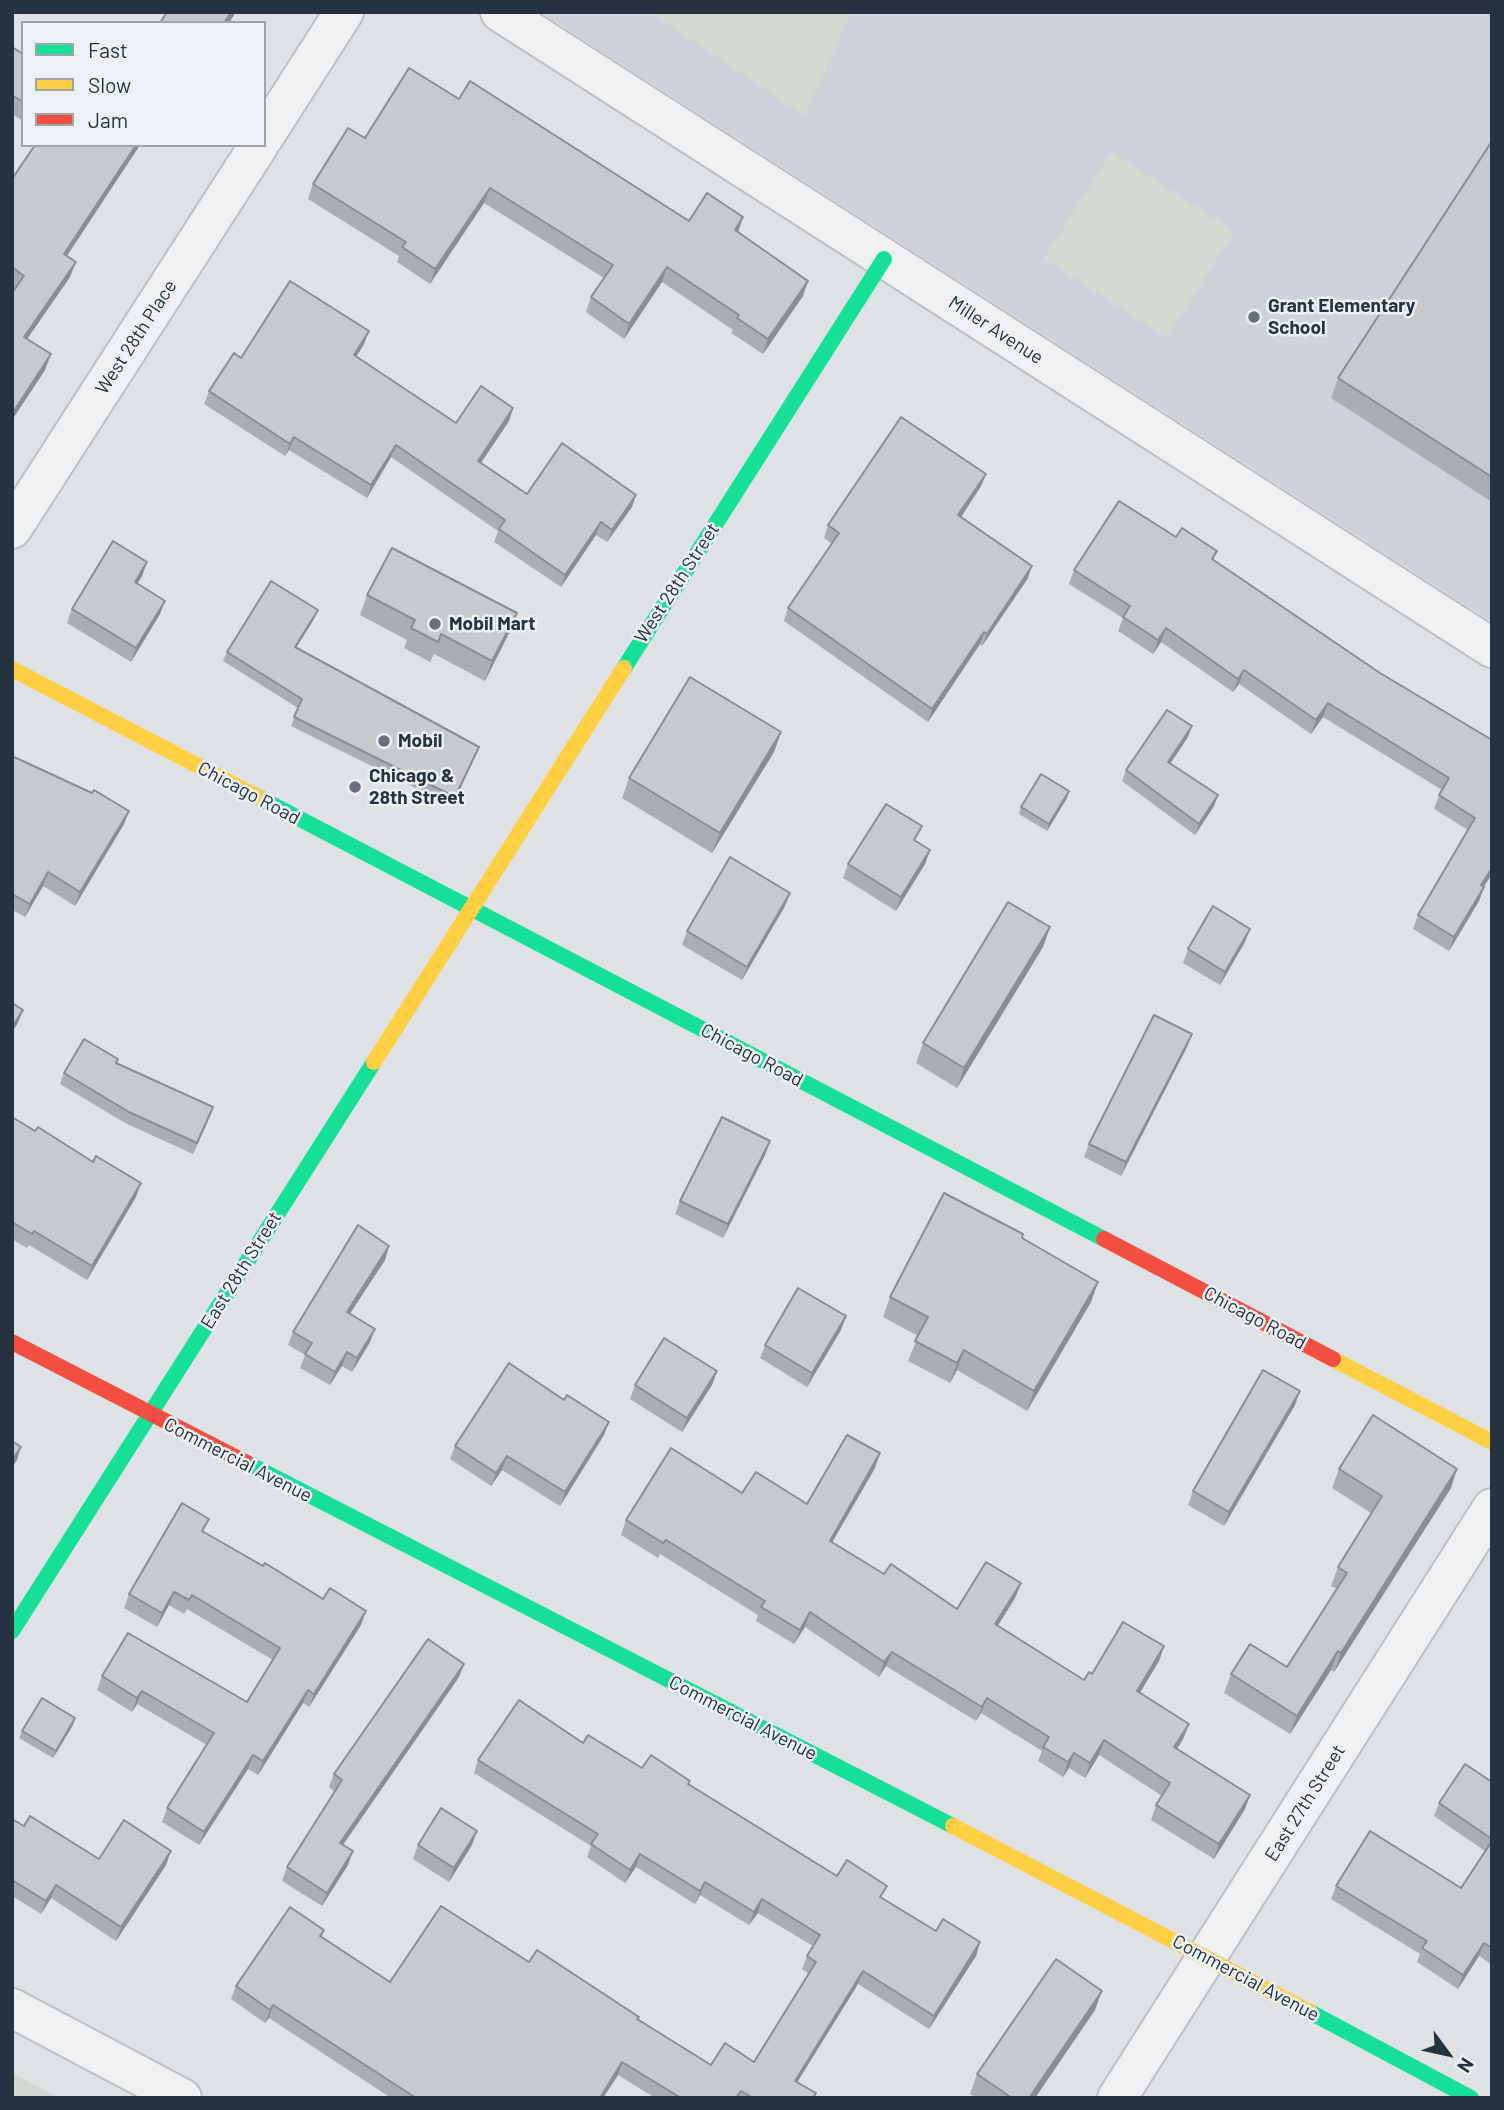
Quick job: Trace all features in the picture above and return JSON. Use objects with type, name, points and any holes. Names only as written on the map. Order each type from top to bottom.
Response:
[{"type":"street","points":[[266,133],[344,12]]},
{"type":"street","name":"Miller Avenue","points":[[500,12],[1492,648]]},
{"type":"street","name":"West 28th Place","points":[[12,529],[258,147]]},
{"type":"street","name":"West 28th Street","points":[[469,908],[884,259]]},
{"type":"street","name":"Chicago Road","points":[[12,669],[1492,1441]]},
{"type":"street","name":"East 28th Street","points":[[12,1631],[469,908]]},
{"type":"street","name":"Commercial Avenue","points":[[12,1342],[1208,1957],[1471,2098]]},
{"type":"street","name":"East 27th Street","points":[[1117,2098],[1492,1508]]},
{"type":"street","points":[[12,2008],[182,2098]]},
{"type":"shaded area","name":"Grant Elementary School","points":[[540,12],[1492,12],[1492,622]]},
{"type":"shaded area","points":[[650,12],[852,12],[804,116]]},
{"type":"shaded area","points":[[1112,152],[1235,232],[1166,338],[1044,258]]},
{"type":"shaded area","points":[[12,2073],[60,2098],[12,2098]]},
{"type":"building","points":[[167,12],[231,12],[225,21],[161,21]]},
{"type":"building","points":[[12,47],[21,53],[21,101],[12,95]]},
{"type":"building","points":[[409,68],[459,99],[470,81],[689,221],[707,193],[743,217],[735,230],[808,281],[768,339],[737,318],[739,315],[667,267],[629,324],[591,297],[613,265],[490,188],[435,269],[402,247],[406,242],[313,184],[348,128],[365,138]]},
{"type":"building","points":[[1492,141],[1492,477],[1338,378]]},
{"type":"building","points":[[34,147],[135,147],[64,254],[76,262],[24,337],[51,354],[12,414],[12,293],[24,276],[12,267],[12,179]]},
{"type":"building","points":[[290,281],[369,331],[354,355],[456,423],[481,386],[513,408],[478,461],[527,494],[562,443],[636,495],[612,530],[601,522],[565,575],[499,529],[505,520],[396,445],[371,485],[294,437],[290,444],[209,391],[234,353],[241,358]]},
{"type":"building","points":[[901,417],[986,474],[958,515],[1032,566],[932,709],[788,608],[839,533],[828,525]]},
{"type":"building","points":[[1119,501],[1176,537],[1182,528],[1217,551],[1212,559],[1380,673],[1492,740],[1492,868],[1481,885],[1484,887],[1454,937],[1418,915],[1475,818],[1439,795],[1449,778],[1328,703],[1316,720],[1244,670],[1238,679],[1166,628],[1158,640],[1123,617],[1130,606],[1074,570]]},
{"type":"building","points":[[113,541],[147,562],[135,582],[165,601],[136,648],[72,609]]},
{"type":"building","name":"Mobil Mart","points":[[392,548],[517,613],[492,661],[441,634],[438,642],[411,628],[415,620],[367,595]]},
{"type":"building","points":[[271,581],[318,610],[295,647],[479,747],[455,797],[294,717],[302,699],[227,652]]},
{"type":"building","points":[[690,677],[781,732],[720,833],[629,778]]},
{"type":"building","points":[[1167,710],[1192,726],[1168,762],[1218,795],[1199,824],[1126,770]]},
{"type":"building","points":[[12,756],[92,793],[94,790],[129,811],[80,892],[48,872],[30,904],[12,894]]},
{"type":"building","points":[[1041,774],[1069,791],[1049,824],[1021,807]]},
{"type":"building","points":[[886,804],[922,826],[914,840],[930,850],[901,897],[848,864]]},
{"type":"building","points":[[730,857],[790,893],[747,967],[687,931]]},
{"type":"building","points":[[1008,902],[1050,927],[964,1068],[923,1043]]},
{"type":"building","points":[[1213,906],[1250,929],[1225,972],[1188,949]]},
{"type":"building","points":[[12,1003],[23,1010],[12,1027]]},
{"type":"building","points":[[1154,1015],[1192,1034],[1126,1162],[1089,1144]]},
{"type":"building","points":[[84,1039],[118,1059],[116,1063],[213,1107],[197,1143],[129,1112],[64,1073]]},
{"type":"building","points":[[12,1117],[35,1131],[38,1127],[93,1162],[96,1156],[141,1183],[92,1266],[34,1231],[32,1234],[12,1222]]},
{"type":"building","points":[[722,1117],[770,1141],[728,1224],[680,1201]]},
{"type":"building","points":[[944,1193],[1023,1234],[1022,1238],[1098,1282],[1034,1391],[964,1350],[957,1363],[915,1341],[928,1317],[890,1297]]},
{"type":"building","points":[[358,1225],[389,1246],[347,1312],[375,1329],[357,1358],[347,1352],[335,1372],[305,1354],[312,1343],[293,1332]]},
{"type":"building","points":[[798,1288],[846,1316],[812,1373],[765,1345]]},
{"type":"building","points":[[664,1338],[717,1371],[687,1418],[635,1385]]},
{"type":"building","points":[[509,1363],[564,1400],[567,1395],[609,1422],[565,1492],[507,1456],[496,1473],[455,1446]]},
{"type":"building","points":[[1263,1370],[1300,1391],[1229,1512],[1193,1491]]},
{"type":"building","points":[[1373,1415],[1457,1469],[1341,1653],[1338,1651],[1297,1716],[1231,1674],[1250,1644],[1287,1667],[1347,1573],[1338,1567],[1382,1496],[1339,1469]]},
{"type":"building","points":[[847,1435],[880,1453],[830,1541],[884,1574],[891,1564],[957,1609],[986,1562],[1021,1583],[995,1624],[1084,1680],[1089,1672],[1092,1674],[1123,1622],[1164,1646],[1137,1691],[1189,1724],[1174,1747],[1250,1795],[1219,1844],[1156,1805],[1170,1783],[1104,1740],[1090,1763],[1074,1753],[1068,1762],[1043,1747],[1049,1737],[987,1698],[982,1707],[892,1652],[884,1662],[810,1612],[800,1630],[761,1607],[765,1601],[666,1540],[663,1543],[626,1520],[671,1448],[742,1493],[756,1472],[807,1504]]},
{"type":"building","points":[[12,1441],[21,1447],[12,1460]]},
{"type":"building","points":[[182,1503],[209,1519],[202,1531],[263,1566],[265,1563],[323,1599],[330,1588],[366,1611],[314,1694],[308,1690],[263,1761],[253,1755],[204,1832],[167,1808],[214,1733],[142,1691],[137,1698],[102,1676],[128,1633],[247,1702],[280,1648],[192,1595],[189,1600],[174,1592],[162,1613],[129,1594]]},
{"type":"building","points":[[428,1639],[464,1664],[340,1843],[353,1851],[327,1893],[287,1867],[342,1780],[334,1774]]},
{"type":"building","points":[[42,1698],[75,1718],[56,1751],[22,1731]]},
{"type":"building","points":[[519,1700],[583,1743],[588,1735],[642,1768],[651,1755],[690,1781],[688,1784],[837,1876],[847,1860],[887,1886],[880,1897],[936,1931],[943,1919],[980,1942],[934,2016],[863,1971],[795,2081],[816,2093],[813,2098],[753,2098],[741,2091],[736,2098],[681,2098],[622,2062],[600,2098],[416,2098],[273,2005],[270,2010],[236,1986],[290,1907],[324,1930],[320,1936],[390,1982],[441,1906],[529,1962],[537,1950],[639,2017],[637,2019],[711,2065],[725,2043],[754,2062],[816,1962],[807,1956],[820,1935],[762,1899],[754,1912],[705,1882],[700,1891],[640,1854],[630,1870],[591,1844],[598,1834],[478,1760]]},
{"type":"building","points":[[1465,1764],[1492,1782],[1492,1839],[1439,1803]]},
{"type":"building","points":[[441,1808],[477,1831],[454,1868],[418,1845]]},
{"type":"building","points":[[30,1816],[99,1859],[124,1820],[171,1851],[121,1927],[56,1885],[46,1901],[12,1880],[12,1819],[24,1826]]},
{"type":"building","points":[[1370,1831],[1461,1888],[1492,1841],[1492,1948],[1484,1943],[1463,1975],[1422,1948],[1427,1941],[1336,1886]]},
{"type":"building","points":[[1056,1959],[1102,1991],[1029,2098],[1012,2098],[977,2074]]},
{"type":"traffic: fast","points":[[624,668],[884,259]]},
{"type":"traffic: fast","points":[[258,797],[1104,1239]]},
{"type":"traffic: fast","points":[[12,1631],[374,1062]]},
{"type":"traffic: fast","points":[[247,1463],[953,1826]]},
{"type":"traffic: fast","points":[[1310,2012],[1471,2098]]},
{"type":"traffic: slow","points":[[374,1062],[624,668]]},
{"type":"traffic: slow","points":[[12,669],[258,797]]},
{"type":"traffic: slow","points":[[1333,1359],[1492,1442]]},
{"type":"traffic: slow","points":[[953,1826],[1310,2012]]},
{"type":"traffic: jam","points":[[1104,1239],[1333,1359]]},
{"type":"traffic: jam","points":[[12,1342],[247,1463]]},
{"type":"place","name":"Grant Elementary School","points":[[1254,317]]},
{"type":"place","name":"Mobil Mart","points":[[435,624]]},
{"type":"place","name":"Mobil","points":[[384,741]]},
{"type":"place","name":"Chicago & 28th Street","points":[[355,787]]}]
